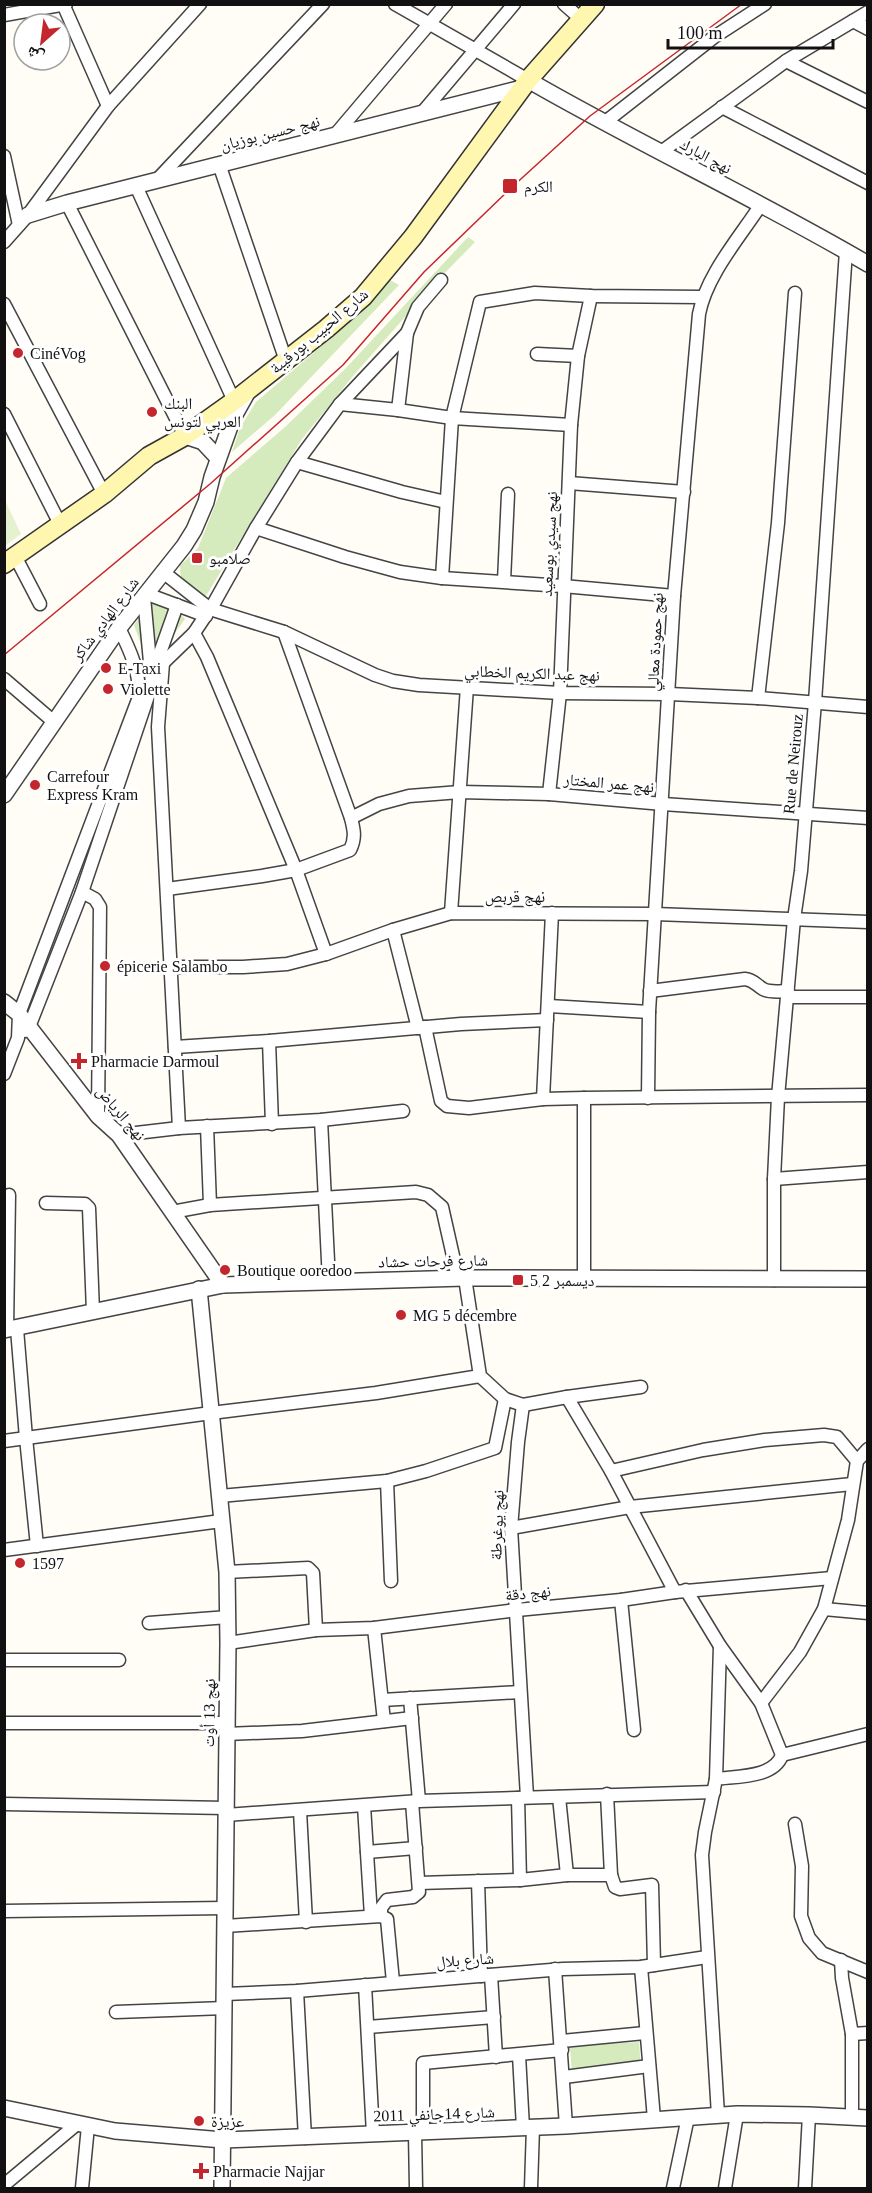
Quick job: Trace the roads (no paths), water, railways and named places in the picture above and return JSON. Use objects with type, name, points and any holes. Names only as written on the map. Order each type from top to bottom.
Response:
[{"type":"main road","name":"شارع الحبيب بورقيبة","points":[[10,560],[104,494],[149,456],[185,436],[234,401],[363,297],[413,237],[525,84],[595,4]]},
{"type":"street","points":[[4,242],[108,106],[200,4]]},
{"type":"street","points":[[156,181],[323,4]]},
{"type":"street","points":[[395,4],[476,51],[525,84]]},
{"type":"street","points":[[335,135],[446,4]]},
{"type":"street","points":[[421,114],[514,4]]},
{"type":"street","points":[[564,4],[581,20]]},
{"type":"street","points":[[604,123],[714,37],[765,4]]},
{"type":"street","points":[[4,15],[64,5],[108,106]]},
{"type":"street","points":[[662,152],[786,61],[867,12]]},
{"type":"street","points":[[853,21],[867,29]]},
{"type":"street","points":[[786,61],[867,102]]},
{"type":"street","name":"نهج حسين بوزيان","points":[[23,220],[67,203],[421,114],[525,84]]},
{"type":"street","name":"نهج البارك","points":[[525,84],[662,152],[867,264]]},
{"type":"street","points":[[722,107],[867,183]]},
{"type":"street","points":[[4,156],[23,220]]},
{"type":"street","points":[[219,164],[286,361]]},
{"type":"street","points":[[136,186],[234,401]]},
{"type":"street","points":[[67,203],[185,436],[203,442],[218,458]]},
{"type":"street","name":"نهج حمودة معالي","points":[[648,1098],[650,991],[674,596],[697,329],[702,297],[760,206]]},
{"type":"street","name":"Rue de Neirouz","points":[[774,1280],[774,1179],[778,1097],[794,919],[801,871],[815,702],[846,251]]},
{"type":"street","points":[[398,410],[407,333],[418,307],[441,280]]},
{"type":"street","points":[[758,698],[778,523],[795,292]]},
{"type":"street","points":[[442,578],[452,418],[480,302],[535,293],[702,297]]},
{"type":"street","name":"نهج سيدي بوسعيد","points":[[549,794],[560,693],[571,425],[578,356],[591,296]]},
{"type":"street","points":[[4,304],[104,494]]},
{"type":"street","points":[[137,672],[156,666],[194,633],[297,462],[340,404],[407,333]]},
{"type":"street","points":[[537,354],[578,356]]},
{"type":"street","name":"شارع الهادي شاكر","points":[[4,795],[119,628],[184,546],[198,522],[233,418],[249,389]]},
{"type":"street","points":[[340,404],[452,418],[571,425]]},
{"type":"street","points":[[4,414],[61,526]]},
{"type":"street","points":[[297,462],[446,502]]},
{"type":"street","points":[[569,483],[684,492]]},
{"type":"street","points":[[504,581],[508,494]]},
{"type":"street","points":[[256,528],[400,572],[442,578],[504,581],[674,596]]},
{"type":"street","points":[[10,560],[40,604]]},
{"type":"street","points":[[163,572],[208,613]]},
{"type":"street","points":[[145,595],[156,666],[179,1128]]},
{"type":"street","name":"نهج عبد الكريم الخطابي","points":[[145,595],[284,632],[375,675],[393,681],[419,685],[560,693],[758,698],[867,707]]},
{"type":"street","points":[[19,1014],[126,729],[152,684],[177,605]]},
{"type":"street","points":[[4,1074],[24,1033],[82,892],[144,698],[131,652],[119,628]]},
{"type":"street","points":[[167,889],[296,870],[350,850],[355,842],[351,818],[284,632]]},
{"type":"street","points":[[194,633],[207,657],[296,870],[326,954]]},
{"type":"street","points":[[4,679],[54,722]]},
{"type":"street","points":[[451,913],[466,687]]},
{"type":"street","name":"نهج عمر المختار","points":[[351,818],[379,804],[409,796],[460,792],[549,794],[867,818]]},
{"type":"street","points":[[82,892],[95,899],[100,907],[98,1116]]},
{"type":"street","name":"نهج قربص","points":[[170,967],[243,967],[287,964],[326,954],[393,930],[451,913],[655,914],[867,922]]},
{"type":"street","points":[[543,1099],[552,913]]},
{"type":"street","points":[[393,930],[441,1101],[447,1106],[469,1108],[543,1099],[867,1095]]},
{"type":"street","points":[[650,991],[746,979],[752,980],[769,992],[867,997]]},
{"type":"street","name":"نهج الرياض","points":[[4,1002],[19,1014],[24,1033],[98,1116],[119,1135],[223,1285]]},
{"type":"street","points":[[549,1006],[649,1012]]},
{"type":"street","points":[[175,1047],[422,1027],[547,1020]]},
{"type":"street","points":[[269,1041],[272,1124]]},
{"type":"street","points":[[584,1279],[585,1098]]},
{"type":"street","points":[[119,1135],[179,1128],[321,1120],[403,1111]]},
{"type":"street","points":[[321,1120],[329,1281]]},
{"type":"street","points":[[207,1126],[210,1205]]},
{"type":"street","points":[[774,1179],[867,1172]]},
{"type":"street","points":[[172,1212],[210,1205],[416,1192],[428,1195],[442,1207],[462,1278],[480,1376],[505,1399],[523,1406],[567,1397],[641,1387]]},
{"type":"street","points":[[9,1195],[10,1330],[26,1438],[37,1546]]},
{"type":"street","points":[[46,1203],[84,1204],[89,1208],[93,1312]]},
{"type":"street","name":"شارع فرحات حشاد","points":[[10,1330],[223,1285],[462,1278],[867,1279]]},
{"type":"street","name":"نهج 13 أوت","points":[[199,1289],[227,1572],[222,2188]]},
{"type":"street","points":[[4,1441],[211,1413],[376,1394],[480,1376]]},
{"type":"street","points":[[567,1397],[680,1591],[761,1703],[782,1755],[774,1768],[716,1779]]},
{"type":"street","points":[[495,1448],[505,1399]]},
{"type":"street","name":"نهج يوغرطة","points":[[520,1880],[523,1798],[517,1610],[511,1528],[523,1406]]},
{"type":"street","points":[[611,1471],[765,1440],[825,1435],[837,1437],[857,1461]]},
{"type":"street","points":[[220,1496],[387,1481],[518,1442]]},
{"type":"street","points":[[761,1703],[800,1653],[824,1609],[848,1520],[857,1461],[867,1449]]},
{"type":"street","points":[[387,1481],[391,1581]]},
{"type":"street","points":[[511,1528],[630,1507],[852,1484]]},
{"type":"street","points":[[6,1553],[37,1546],[221,1521]]},
{"type":"street","points":[[227,1572],[308,1568],[314,1573],[316,1630]]},
{"type":"street","name":"نهج دقة","points":[[228,1643],[316,1630],[374,1628],[621,1600],[680,1591],[832,1578]]},
{"type":"street","points":[[621,1600],[634,1730]]},
{"type":"street","points":[[824,1609],[867,1613]]},
{"type":"street","points":[[148,1623],[228,1617]]},
{"type":"street","points":[[374,1628],[384,1721]]},
{"type":"street","points":[[718,2115],[702,1855],[716,1779],[720,1646]]},
{"type":"street","points":[[4,1660],[119,1660]]},
{"type":"street","points":[[382,1700],[520,1692]]},
{"type":"street","points":[[376,1916],[387,1900],[413,1897],[419,1892],[410,1698]]},
{"type":"street","points":[[4,1723],[302,1731],[412,1718]]},
{"type":"street","points":[[782,1755],[867,1734]]},
{"type":"street","points":[[4,1804],[300,1811],[415,1802],[714,1792]]},
{"type":"street","points":[[607,1794],[611,1875],[615,1887],[620,1889],[652,1885],[654,1965]]},
{"type":"street","points":[[559,1797],[567,1875]]},
{"type":"street","points":[[364,1806],[367,1852],[376,1916]]},
{"type":"street","points":[[300,1811],[306,1922]]},
{"type":"street","points":[[795,1824],[802,1866],[801,1906],[809,1938],[822,1953],[867,1972]]},
{"type":"street","points":[[367,1852],[416,1848]]},
{"type":"street","points":[[419,1883],[520,1880],[567,1875],[611,1875]]},
{"type":"street","points":[[478,1881],[486,1976],[494,2017],[496,2057]]},
{"type":"street","points":[[4,1911],[225,1908]]},
{"type":"street","points":[[225,1926],[376,1916],[387,1919],[393,1982]]},
{"type":"street","name":"شارع بلال","points":[[116,2012],[393,1982],[555,1969],[641,1967],[707,1958]]},
{"type":"street","points":[[841,1960],[852,2034],[852,2117]]},
{"type":"street","points":[[641,1967],[654,2119]]},
{"type":"street","points":[[555,1969],[566,2126]]},
{"type":"street","points":[[365,1985],[373,2134]]},
{"type":"street","points":[[297,1991],[305,2138]]},
{"type":"street","points":[[368,2027],[494,2017]]},
{"type":"street","points":[[416,2188],[423,2063],[519,2055],[645,2033]]},
{"type":"street","points":[[852,2034],[867,2033]]},
{"type":"street","points":[[519,2055],[531,2188]]},
{"type":"street","points":[[564,2077],[649,2066]]},
{"type":"street","name":"شارع 14جانفي 2011","points":[[4,2108],[115,2132],[223,2140],[527,2128],[737,2114],[867,2118]]},
{"type":"street","points":[[725,2188],[737,2114]]},
{"type":"street","points":[[805,2188],[809,2115]]},
{"type":"street","points":[[673,2188],[688,2117]]},
{"type":"street","points":[[4,2185],[83,2126]]},
{"type":"street","points":[[82,2188],[83,2126]]},
{"type":"tram line","points":[[4,655],[210,484],[343,365],[424,272],[590,116],[742,4]]},
{"type":"place","name":"الكرم","points":[[510,186]]},
{"type":"place","name":"CinéVog","points":[[18,353]]},
{"type":"place","name":"البنك العربي لتونس","points":[[152,412]]},
{"type":"place","name":"صلامبو","points":[[197,558]]},
{"type":"place","name":"E-Taxi","points":[[106,668]]},
{"type":"place","name":"Violette","points":[[108,689]]},
{"type":"place","name":"Carrefour Express Kram","points":[[35,785]]},
{"type":"place","name":"épicerie Salambo","points":[[105,966]]},
{"type":"place","name":"Pharmacie Darmoul","points":[[79,1061]]},
{"type":"place","name":"Boutique ooredoo","points":[[225,1270]]},
{"type":"place","name":"5 ديسمبر 2","points":[[518,1280]]},
{"type":"place","name":"MG 5 décembre","points":[[401,1315]]},
{"type":"place","name":"1597","points":[[20,1563]]},
{"type":"place","name":"عزيزة","points":[[199,2121]]},
{"type":"place","name":"Pharmacie Najjar","points":[[201,2171]]}]
